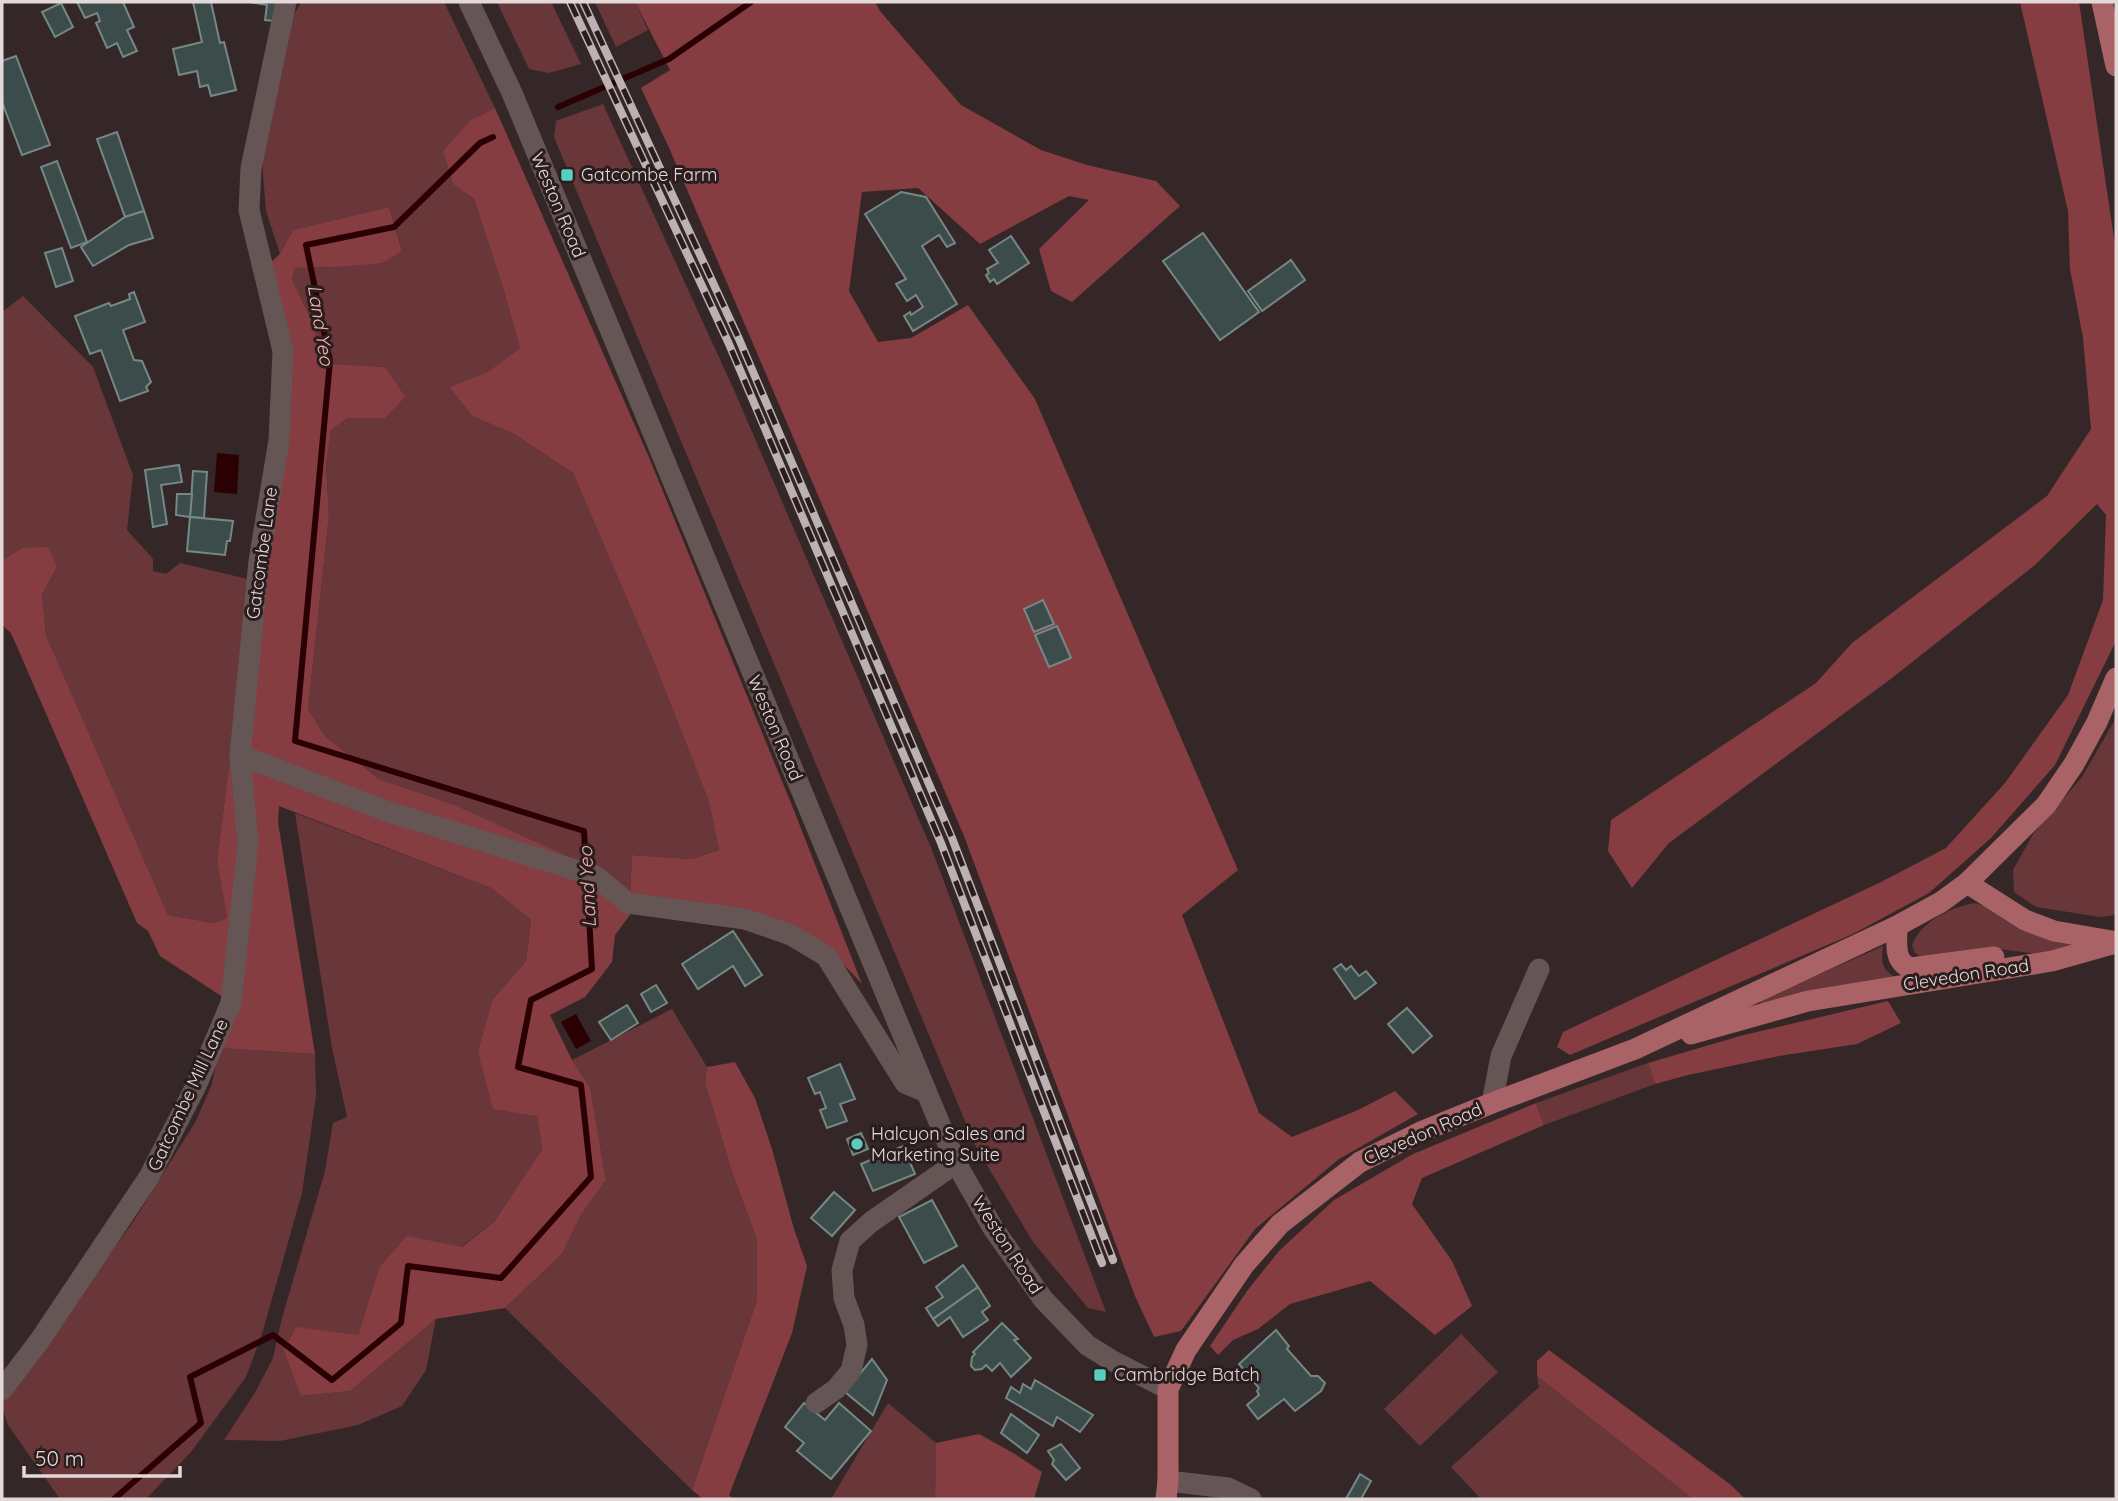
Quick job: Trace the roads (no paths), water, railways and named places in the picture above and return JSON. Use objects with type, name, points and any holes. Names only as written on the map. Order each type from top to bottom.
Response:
[{"type":"main road","points":[[2102,2],[2116,66]]},
{"type":"main road","points":[[1967,883],[2046,805],[2074,764],[2097,722],[2116,678]]},
{"type":"main road","name":"Clevedon Road","points":[[1167,1490],[1168,1389],[1186,1350],[1244,1265],[1280,1224],[1360,1162],[1423,1131],[1636,1049],[1897,926],[1941,902],[1967,883],[2025,920],[2054,931],[2116,942]]},
{"type":"main road","name":"Clevedon Road","points":[[1897,926],[1899,960],[1912,968],[1988,957],[2052,961]]},
{"type":"main road","name":"Clevedon Road","points":[[1636,1049],[1808,1002],[2052,961],[2116,942]]},
{"type":"street","name":"Gatcombe Lane","points":[[240,755],[259,561],[279,440],[283,351],[250,210],[251,168],[286,2]]},
{"type":"street","name":"Weston Road","points":[[469,2],[512,93],[956,1163],[993,1228],[1042,1300],[1087,1345],[1168,1389]]},
{"type":"street","points":[[240,755],[386,811],[587,873],[628,903],[745,919],[790,935],[826,956],[905,1083],[926,1092]]},
{"type":"street","name":"Gatcombe Mill Lane","points":[[2,1390],[40,1340],[149,1177],[196,1086],[231,1003],[247,843],[240,755]]},
{"type":"street","points":[[1492,1103],[1501,1056],[1539,969]]},
{"type":"street","points":[[816,1403],[836,1389],[851,1371],[857,1345],[854,1325],[844,1298],[842,1270],[850,1241],[871,1222],[956,1163]]},
{"type":"street","points":[[1167,1490],[1228,1488],[1251,1499]]},
{"type":"waterway","name":"Land Yeo","points":[[558,107],[669,59],[751,2]]},
{"type":"waterway","name":"Land Yeo","points":[[114,1499],[201,1423],[190,1377],[273,1335],[332,1380],[401,1323],[408,1266],[501,1278],[591,1177],[581,1085],[518,1067],[531,1000],[592,969],[584,831],[295,741],[330,361],[306,245],[394,227],[480,143],[493,137]]},
{"type":"railway","points":[[570,2],[729,344],[941,843],[1102,1263]]},
{"type":"railway","points":[[583,2],[739,339],[952,838],[1113,1260]]},
{"type":"place","name":"Gatcombe Farm","points":[[567,175]]},
{"type":"place","name":"Halcyon Sales and Marketing Suite","points":[[857,1144]]},
{"type":"place","name":"Cambridge Batch","points":[[1100,1375]]}]
